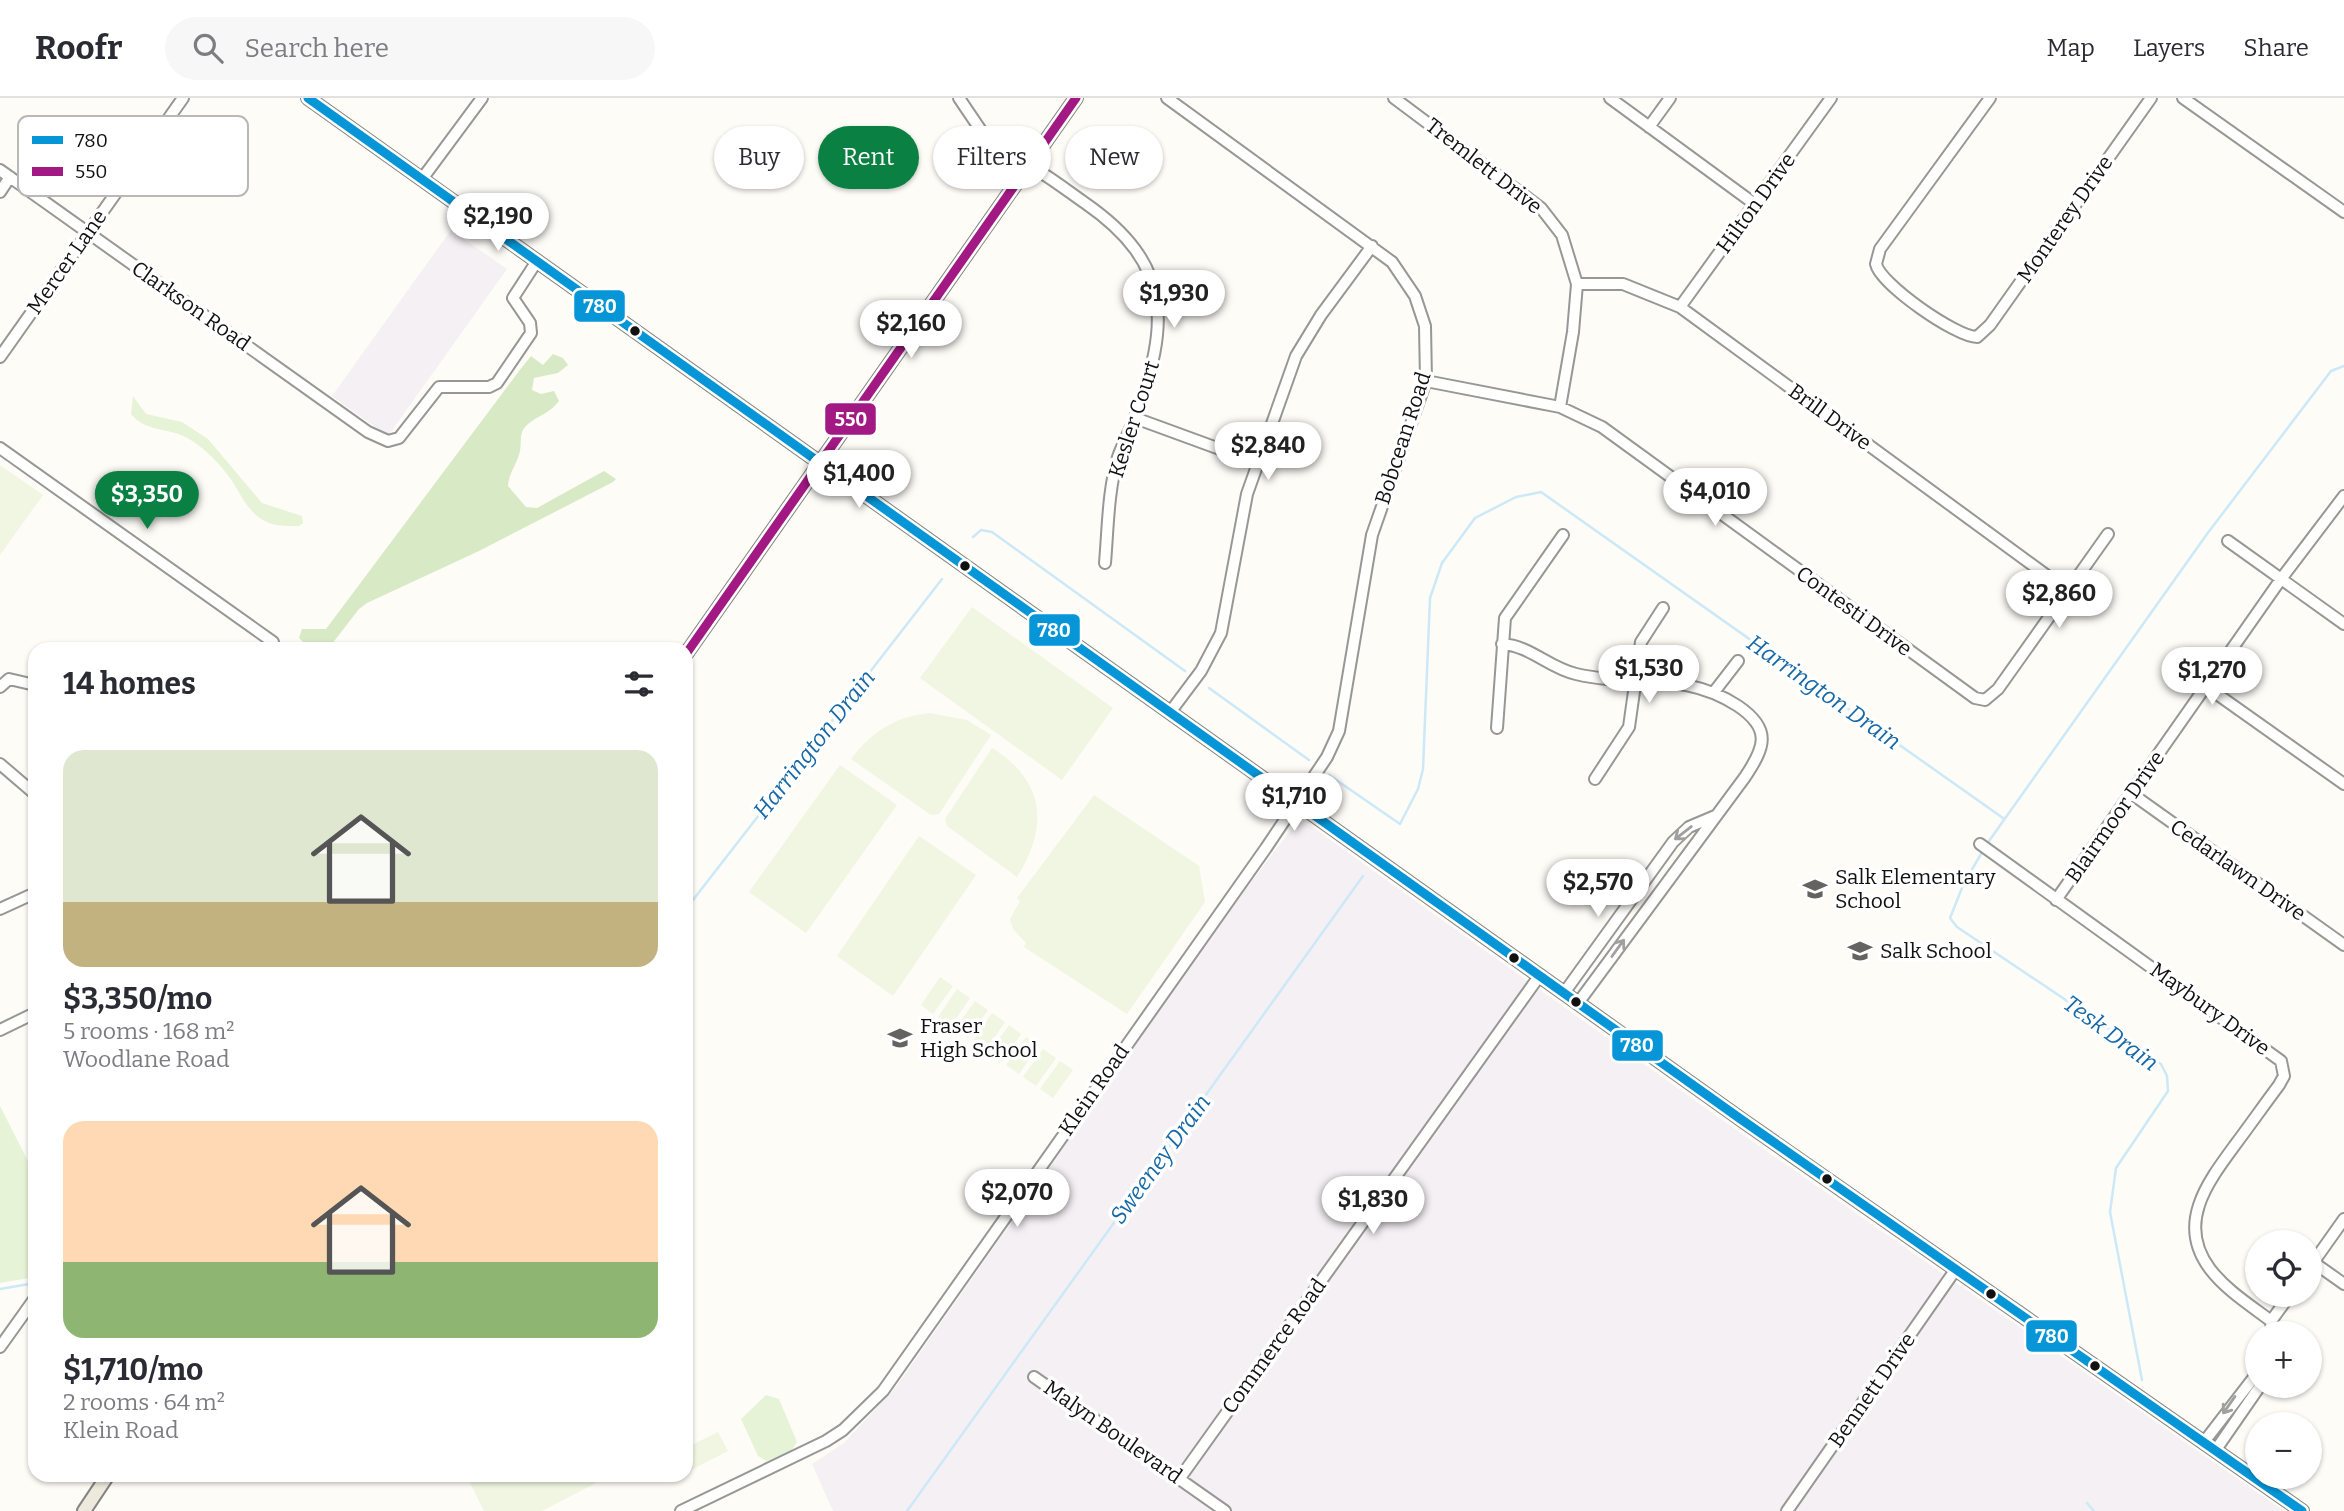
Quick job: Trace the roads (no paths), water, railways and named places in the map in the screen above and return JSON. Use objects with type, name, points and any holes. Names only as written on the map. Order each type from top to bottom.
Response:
[{"type":"main road","points":[[308,98],[1578,1003],[2302,1511]]},
{"type":"main road","points":[[1051,134],[1076,98]]},
{"type":"main road","points":[[693,644],[1012,189]]},
{"type":"main road","points":[[84,1511],[103,1482]]},
{"type":"street","name":"Mercer Lane","points":[[170,116],[183,98]]},
{"type":"street","points":[[422,179],[482,98]]},
{"type":"street","points":[[959,98],[978,126]]},
{"type":"street","name":"Bobcean Road","points":[[1167,98],[1372,246],[1400,272],[1415,296],[1428,341],[1426,381],[1372,535],[1364,568],[1342,721],[1327,757],[1296,801]]},
{"type":"street","name":"Tremlett Drive","points":[[1394,98],[1547,215],[1562,235],[1577,284],[1573,332],[1560,407]]},
{"type":"street","points":[[1611,98],[1756,205]]},
{"type":"street","points":[[1649,127],[1670,98]]},
{"type":"street","name":"Hilton Drive","points":[[1680,307],[1831,98]]},
{"type":"street","name":"Monterey Drive","points":[[1990,98],[1880,249],[1876,264],[1883,278],[1920,306],[1960,334],[1977,337],[1990,325],[2151,98]]},
{"type":"street","points":[[2183,98],[2344,212]]},
{"type":"street","name":"Clarkson Road","points":[[0,170],[18,183]]},
{"type":"street","points":[[0,192],[10,177]]},
{"type":"street","name":"Kesler Court","points":[[1051,180],[1098,212],[1139,252],[1150,272],[1155,290],[1159,327],[1157,346],[1113,479],[1105,563]]},
{"type":"street","name":"Clarkson Road","points":[[36,196],[363,429],[383,440],[399,438],[439,387],[489,387],[496,383],[531,333],[530,323],[513,298],[537,261]]},
{"type":"street","name":"Mercer Lane","points":[[0,357],[114,196]]},
{"type":"street","points":[[1171,711],[1201,671],[1221,633],[1241,517],[1304,340],[1372,246]]},
{"type":"street","name":"Brill Drive","points":[[1577,284],[1623,284],[1680,307],[2068,591]]},
{"type":"street","name":"Contesti Drive","points":[[1426,381],[1560,407],[1584,417],[1620,439],[1966,693],[1985,700],[1998,689],[2068,591]]},
{"type":"street","points":[[1135,418],[1258,463]]},
{"type":"street","points":[[0,448],[273,642]]},
{"type":"street","name":"Blairmoor Drive","points":[[2056,900],[2281,579],[2344,496]]},
{"type":"street","points":[[1497,729],[1505,618],[1512,604],[1563,534]]},
{"type":"street","points":[[2068,591],[2108,534]]},
{"type":"street","points":[[2228,541],[2344,624]]},
{"type":"street","points":[[1595,779],[1629,727],[1641,642],[1663,608]]},
{"type":"street","points":[[1502,644],[1525,648],[1573,673],[1687,684],[1714,692],[1747,712],[1760,726],[1763,736],[1758,758],[1578,1003]]},
{"type":"street","points":[[1714,692],[1738,661]]},
{"type":"street","points":[[3,684],[13,679],[28,683]]},
{"type":"street","points":[[2207,687],[2344,784]]},
{"type":"street","points":[[0,764],[28,788]]},
{"type":"street","name":"Cedarlawn Drive","points":[[2132,794],[2344,945]]},
{"type":"street","name":"Klein Road","points":[[681,1511],[825,1441],[843,1430],[883,1391],[1296,801]]},
{"type":"street","points":[[1564,993],[1673,842],[1689,827],[1717,815]]},
{"type":"street","name":"Maybury Drive","points":[[1980,844],[2260,1044],[2284,1067],[2279,1085],[2204,1189],[2194,1226],[2202,1256],[2210,1269],[2224,1284],[2271,1321]]},
{"type":"street","points":[[0,909],[28,896]]},
{"type":"street","name":"Commerce Road","points":[[1180,1478],[1540,975]]},
{"type":"street","points":[[0,1030],[28,1016]]},
{"type":"street","points":[[2322,1251],[2344,1219]]},
{"type":"street","name":"Bennett Drive","points":[[1793,1509],[1956,1269]]},
{"type":"street","points":[[2322,1271],[2344,1284]]},
{"type":"street","points":[[2271,1321],[2281,1307]]},
{"type":"street","points":[[0,1348],[28,1308]]},
{"type":"street","name":"Malyn Boulevard","points":[[1034,1377],[1225,1511]]},
{"type":"street","points":[[2204,1442],[2245,1389]]},
{"type":"street","points":[[2215,1451],[2252,1398]]},
{"type":"waterway","name":"Harrington Drain","points":[[1989,841],[2207,534],[2331,371],[2344,366]]},
{"type":"waterway","name":"Harrington Drain","points":[[1329,775],[1400,824],[1418,789],[1423,769],[1430,598],[1442,563],[1475,518],[1516,497],[1541,492],[2003,818]]},
{"type":"waterway","name":"Harrington Drain","points":[[973,537],[981,530],[992,532],[1185,671]]},
{"type":"waterway","name":"Harrington Drain","points":[[693,900],[942,579]]},
{"type":"waterway","name":"Harrington Drain","points":[[1209,688],[1309,760]]},
{"type":"waterway","name":"Tesk Drain","points":[[1981,854],[1964,883],[1950,918],[1957,927],[2161,1064],[2167,1076],[2168,1091],[2116,1168],[2110,1212],[2142,1380]]},
{"type":"waterway","name":"Sweeney Drain","points":[[907,1511],[1363,876]]},
{"type":"waterway","name":"Harrington Drain","points":[[0,1289],[28,1284]]},
{"type":"waterway","name":"Tesk Drain","points":[[2087,1503],[2094,1511]]},
{"type":"place","name":"Salk Elementary School","points":[[1815,889]]},
{"type":"place","name":"Salk School","points":[[1860,951]]},
{"type":"place","name":"Fraser High School","points":[[900,1038]]}]
